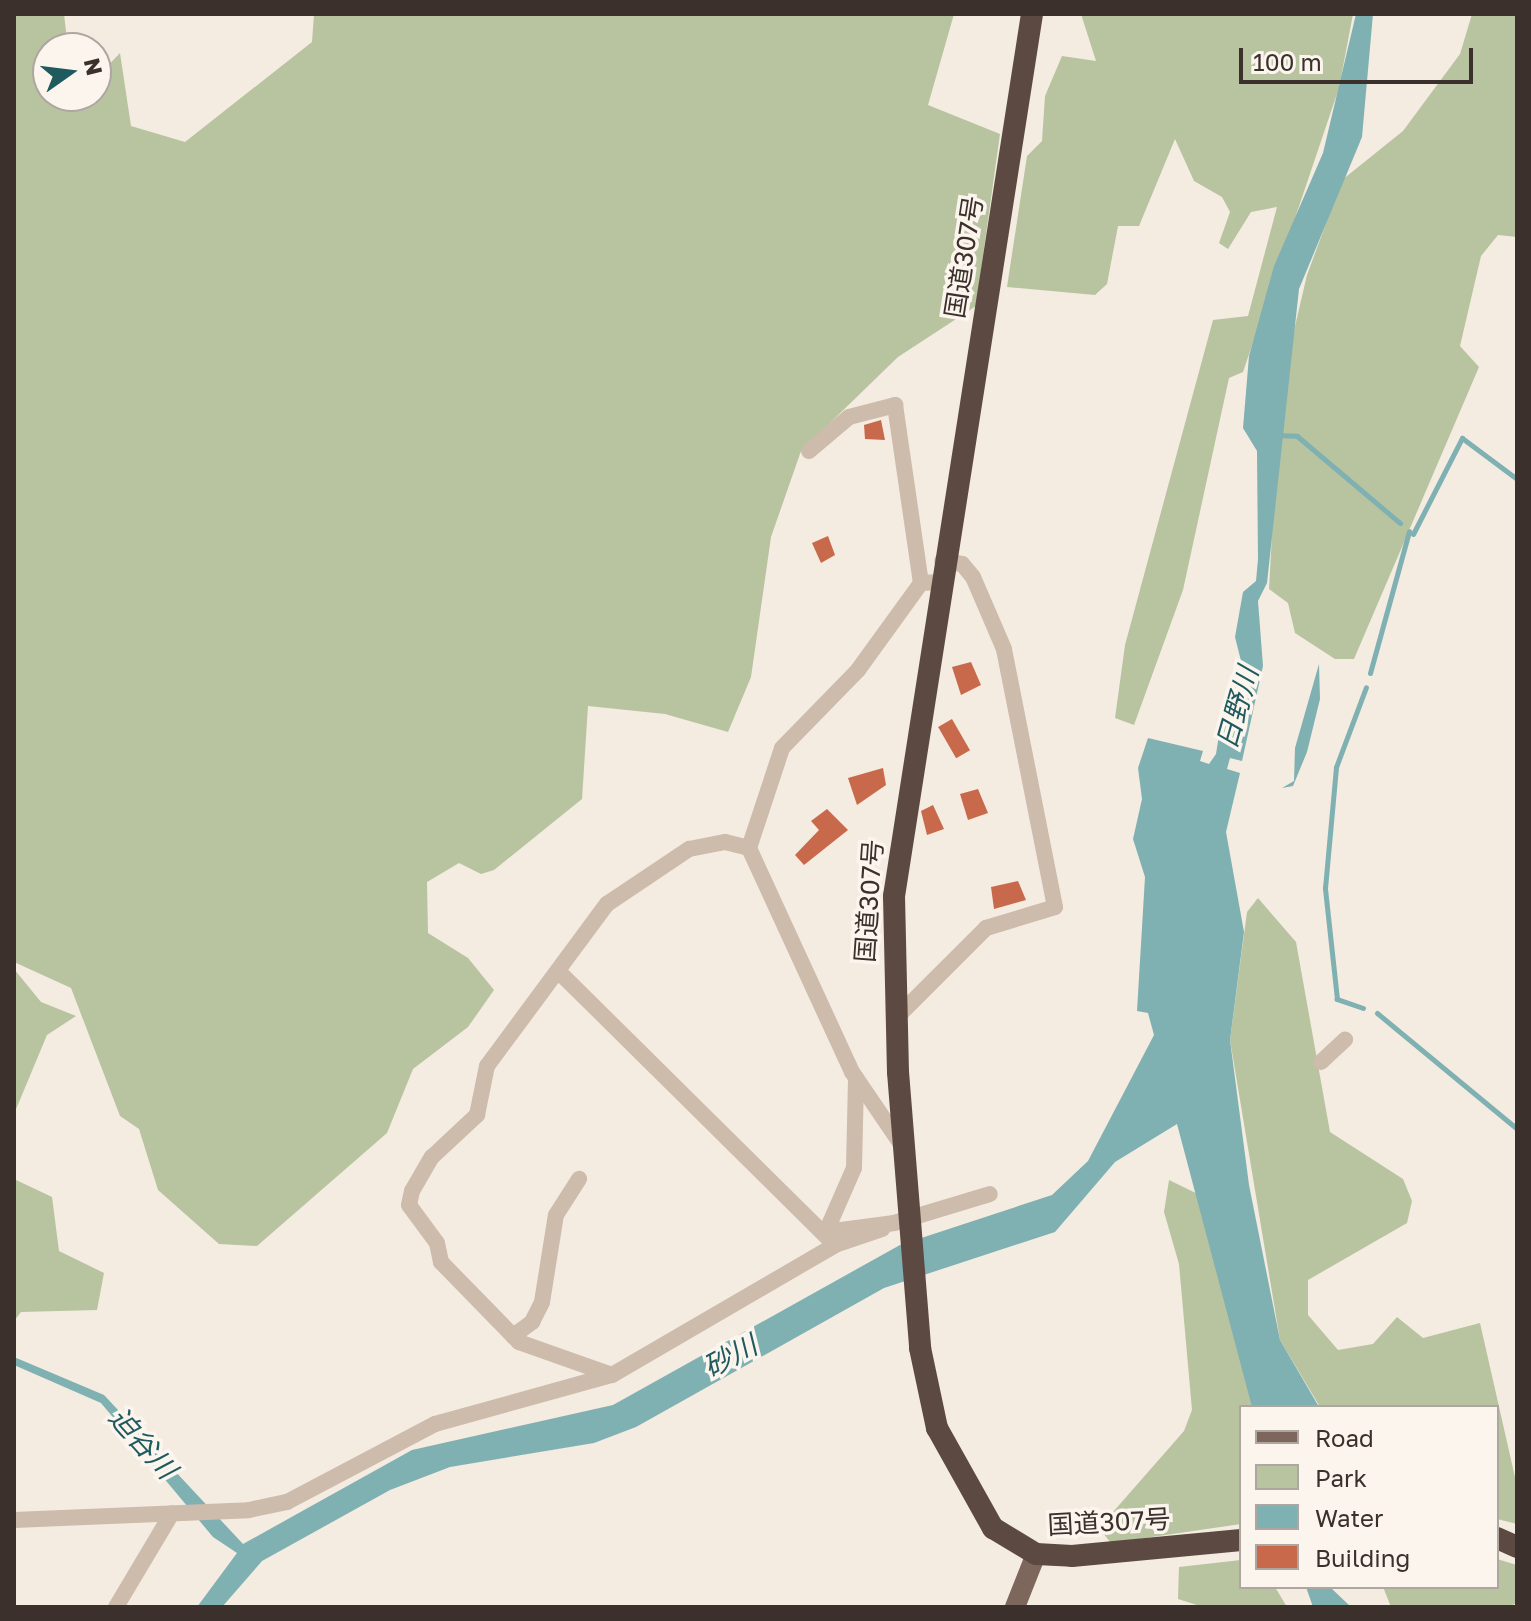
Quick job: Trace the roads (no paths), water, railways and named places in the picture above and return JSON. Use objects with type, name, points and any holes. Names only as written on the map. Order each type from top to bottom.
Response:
[{"type":"highway","name":"国道307号","points":[[1032,14],[934,575],[894,896],[895,1019],[905,1226],[937,1428],[993,1528],[1036,1554],[1127,1552],[1239,1540]]},
{"type":"main road","points":[[1017,1606],[1036,1554]]},
{"type":"street","points":[[809,451],[849,417],[895,405],[934,575]]},
{"type":"street","points":[[895,1019],[986,928],[1055,907],[1004,649],[973,577],[962,564],[934,575],[858,670],[782,748],[749,848],[856,1078],[903,1147]]},
{"type":"street","points":[[612,1375],[513,1336],[441,1262],[437,1243],[409,1205],[432,1157],[477,1115],[487,1066],[511,1030],[561,974],[581,931],[649,873],[689,849],[725,842],[749,848]]},
{"type":"street","points":[[561,974],[830,1238]]},
{"type":"street","points":[[1321,1062],[1345,1040]]},
{"type":"street","points":[[830,1238],[854,1168],[856,1078]]},
{"type":"street","points":[[513,1336],[532,1322],[542,1302],[556,1215],[579,1179]]},
{"type":"street","points":[[14,1520],[172,1513],[287,1502],[435,1424],[612,1375],[830,1238],[905,1226],[990,1194]]},
{"type":"street","points":[[116,1607],[172,1513]]},
{"type":"water","points":[[1356,14],[1373,14],[1362,137],[1299,289],[1267,583],[1258,601],[1263,666],[1242,761],[1230,758],[1227,769],[1240,773],[1226,832],[1244,932],[1230,1040],[1249,1185],[1280,1340],[1318,1405],[1251,1405],[1177,1124],[1115,1162],[1055,1232],[884,1288],[636,1427],[594,1443],[450,1467],[390,1490],[262,1561],[222,1607],[197,1607],[237,1553],[213,1537],[101,1403],[14,1365],[14,1357],[104,1395],[243,1544],[412,1450],[613,1405],[900,1245],[1052,1195],[1088,1161],[1154,1035],[1148,1013],[1137,1011],[1145,877],[1133,839],[1142,799],[1138,768],[1148,738],[1203,751],[1200,761],[1209,764],[1216,754],[1225,697],[1241,661],[1235,637],[1243,592],[1256,581],[1258,559],[1257,451],[1243,428],[1249,356],[1274,266],[1323,153]]},
{"type":"water","points":[[1319,664],[1320,699],[1307,752],[1293,786],[1282,788],[1294,781],[1295,748]]},
{"type":"water","points":[[1307,1589],[1332,1589],[1351,1607],[1313,1607]]},
{"type":"waterway","points":[[1274,435],[1297,436],[1400,523]]},
{"type":"waterway","points":[[1413,534],[1462,438],[1517,479]]},
{"type":"waterway","points":[[1370,673],[1409,531]]},
{"type":"waterway","points":[[1363,1008],[1337,999],[1325,888],[1336,767],[1366,687]]},
{"type":"waterway","points":[[1377,1013],[1517,1129]]},
{"type":"water label","name":"日野川","points":[[1237,708]]},
{"type":"water label","name":"砂川","points":[[730,1356]]},
{"type":"water label","name":"迫谷川","points":[[143,1443]]}]
